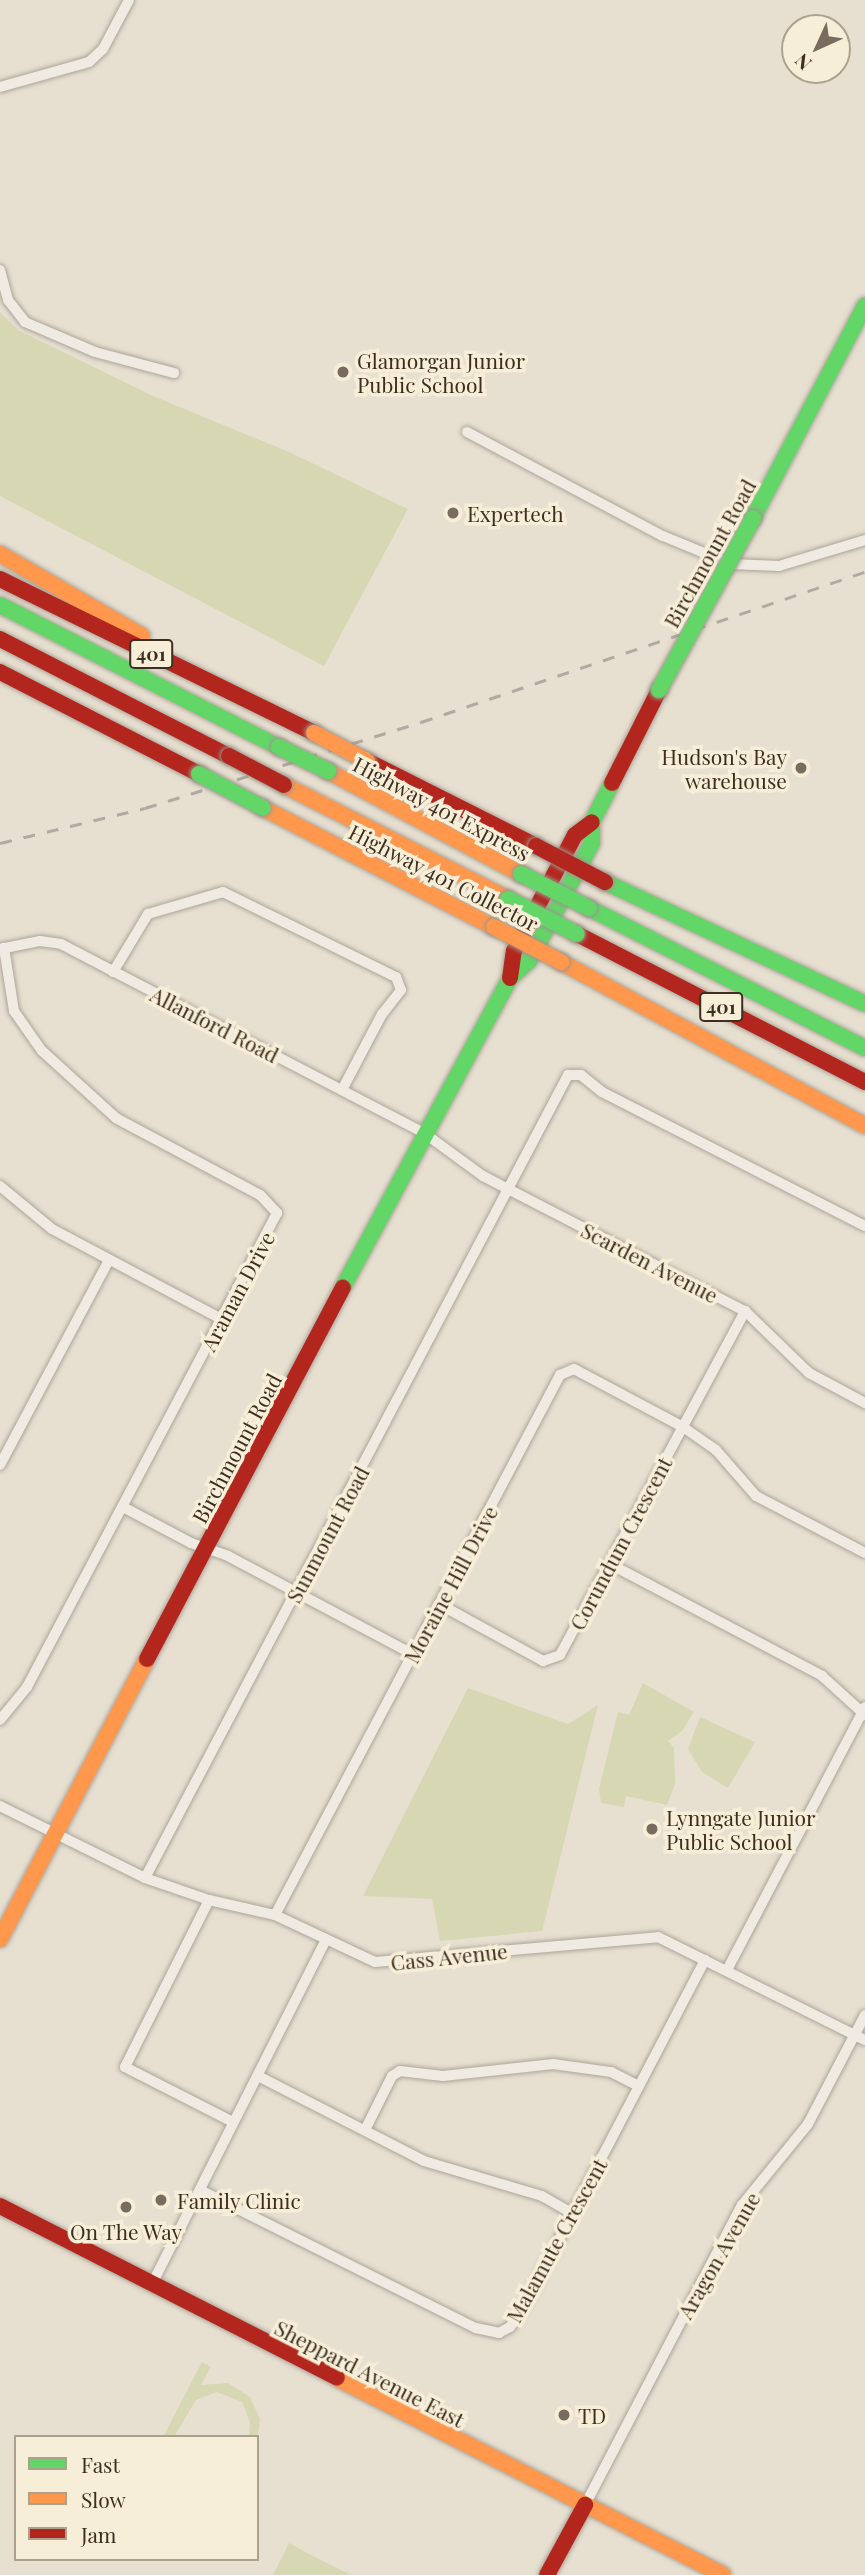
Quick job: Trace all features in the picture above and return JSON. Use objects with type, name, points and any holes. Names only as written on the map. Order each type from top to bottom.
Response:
[{"type":"main road","name":"Birchmount Road","points":[[0,1939],[425,1133],[510,978],[529,961],[592,843],[592,822],[659,690],[865,306]]},
{"type":"main road","points":[[0,554],[308,730]]},
{"type":"main road","name":"401","points":[[0,579],[308,730],[605,882],[665,907],[865,1004]]},
{"type":"main road","name":"Highway 401 Express","points":[[0,605],[865,1048]]},
{"type":"main road","name":"401","points":[[0,639],[865,1082]]},
{"type":"main road","name":"Highway 401 Collector","points":[[0,672],[561,962],[865,1126]]},
{"type":"main road","points":[[0,685],[69,716],[98,721]]},
{"type":"main road","points":[[665,907],[865,994]]},
{"type":"main road","points":[[665,907],[865,1014]]},
{"type":"main road","name":"Sheppard Avenue East","points":[[0,2206],[151,2286],[723,2575]]},
{"type":"main road","points":[[547,2575],[585,2505]]},
{"type":"street","points":[[0,87],[70,71],[97,57],[129,0]]},
{"type":"street","points":[[0,270],[4,292],[25,322],[95,352],[174,373]]},
{"type":"street","points":[[467,432],[714,559],[748,566],[779,566],[865,540]]},
{"type":"street","points":[[113,972],[148,914],[223,892],[396,977],[401,990],[382,1014],[342,1090]]},
{"type":"street","name":"Allanford Road","points":[[2,949],[55,941],[425,1133]]},
{"type":"street","name":"Araman Drive","points":[[0,1720],[27,1687],[276,1220],[275,1207],[134,1129],[42,1051],[14,1011],[2,949]]},
{"type":"street","name":"Sunmount Road","points":[[145,1878],[564,1079],[575,1074],[865,1226]]},
{"type":"street","name":"Scarden Avenue","points":[[425,1133],[508,1189],[745,1311],[809,1373],[865,1404]]},
{"type":"street","points":[[0,1186],[52,1230],[221,1319]]},
{"type":"street","points":[[0,1465],[108,1261]]},
{"type":"street","name":"Corundum Crescent","points":[[439,1604],[551,1661],[561,1655],[745,1311]]},
{"type":"street","name":"Moraine Hill Drive","points":[[275,1915],[560,1375],[574,1369],[683,1426]]},
{"type":"street","points":[[683,1426],[716,1450],[756,1496],[865,1553]]},
{"type":"street","points":[[123,1507],[295,1592],[412,1654]]},
{"type":"street","points":[[610,1564],[822,1676],[864,1711],[727,1970]]},
{"type":"street","name":"Cass Avenue","points":[[0,1806],[145,1878],[209,1900],[275,1915],[360,1957],[391,1964],[649,1936],[727,1970],[860,2038]]},
{"type":"street","points":[[209,1900],[125,2067],[233,2122]]},
{"type":"street","points":[[151,2286],[326,1940]]},
{"type":"street","name":"Malamute Crescent","points":[[200,2190],[487,2332],[510,2326],[705,1960]]},
{"type":"street","name":"Aragon Avenue","points":[[585,2505],[741,2205],[808,2124],[860,2038],[865,2015]]},
{"type":"street","points":[[365,2130],[392,2076],[400,2071],[443,2077],[553,2064],[611,2072],[639,2086]]},
{"type":"street","points":[[258,2076],[424,2161],[542,2196],[572,2213]]},
{"type":"green space","points":[[0,312],[18,330],[153,396],[289,452],[408,509],[324,666],[0,496]]},
{"type":"green space","points":[[643,1683],[694,1712],[682,1731],[668,1741],[674,1748],[675,1784],[667,1805],[626,1796],[624,1807],[601,1803],[599,1789],[618,1712],[629,1715]]},
{"type":"green space","points":[[468,1688],[568,1724],[598,1705],[542,1931],[440,1941],[432,1899],[363,1896]]},
{"type":"green space","points":[[700,1717],[755,1742],[728,1788],[702,1772],[688,1749]]},
{"type":"green space","points":[[202,2362],[211,2367],[201,2385],[228,2383],[250,2397],[260,2419],[258,2435],[249,2435],[250,2422],[242,2402],[217,2392],[196,2400],[175,2435],[164,2435]]},
{"type":"green space","points":[[289,2543],[311,2555],[351,2575],[273,2575]]},
{"type":"railway","points":[[0,843],[145,808],[421,722],[865,572]]},
{"type":"traffic: fast","points":[[753,518],[865,306]]},
{"type":"traffic: fast","points":[[659,690],[753,518]]},
{"type":"traffic: fast","points":[[0,605],[279,747]]},
{"type":"traffic: fast","points":[[279,747],[328,771]]},
{"type":"traffic: fast","points":[[199,774],[263,808]]},
{"type":"traffic: fast","points":[[343,1287],[510,978],[529,961],[592,843],[592,822],[612,783]]},
{"type":"traffic: fast","points":[[521,874],[589,908]]},
{"type":"traffic: fast","points":[[605,882],[865,1004]]},
{"type":"traffic: fast","points":[[508,899],[577,934]]},
{"type":"traffic: fast","points":[[589,908],[865,1048]]},
{"type":"traffic: slow","points":[[0,554],[142,636]]},
{"type":"traffic: slow","points":[[314,733],[367,761]]},
{"type":"traffic: slow","points":[[328,771],[521,874]]},
{"type":"traffic: slow","points":[[284,785],[508,899]]},
{"type":"traffic: slow","points":[[263,808],[494,927]]},
{"type":"traffic: slow","points":[[494,927],[561,962]]},
{"type":"traffic: slow","points":[[561,962],[865,1126]]},
{"type":"traffic: slow","points":[[0,1939],[147,1659]]},
{"type":"traffic: slow","points":[[337,2378],[723,2575]]},
{"type":"traffic: jam","points":[[0,579],[314,733]]},
{"type":"traffic: jam","points":[[0,639],[229,756]]},
{"type":"traffic: jam","points":[[0,672],[199,774]]},
{"type":"traffic: jam","points":[[612,783],[659,690]]},
{"type":"traffic: jam","points":[[229,756],[284,785]]},
{"type":"traffic: jam","points":[[367,761],[536,846]]},
{"type":"traffic: jam","points":[[510,978],[514,951],[575,835],[592,822]]},
{"type":"traffic: jam","points":[[536,846],[605,882]]},
{"type":"traffic: jam","points":[[577,934],[865,1082]]},
{"type":"traffic: jam","points":[[147,1659],[343,1287]]},
{"type":"traffic: jam","points":[[0,2206],[337,2378]]},
{"type":"traffic: jam","points":[[547,2575],[585,2505]]},
{"type":"place","name":"Glamorgan Junior Public School","points":[[343,372]]},
{"type":"place","name":"Expertech","points":[[453,513]]},
{"type":"place","name":"Hudson's Bay warehouse","points":[[801,768]]},
{"type":"place","name":"Lynngate Junior Public School","points":[[652,1829]]},
{"type":"place","name":"Family Clinic","points":[[161,2200]]},
{"type":"place","name":"On The Way","points":[[126,2207]]},
{"type":"place","name":"TD","points":[[564,2415]]}]
